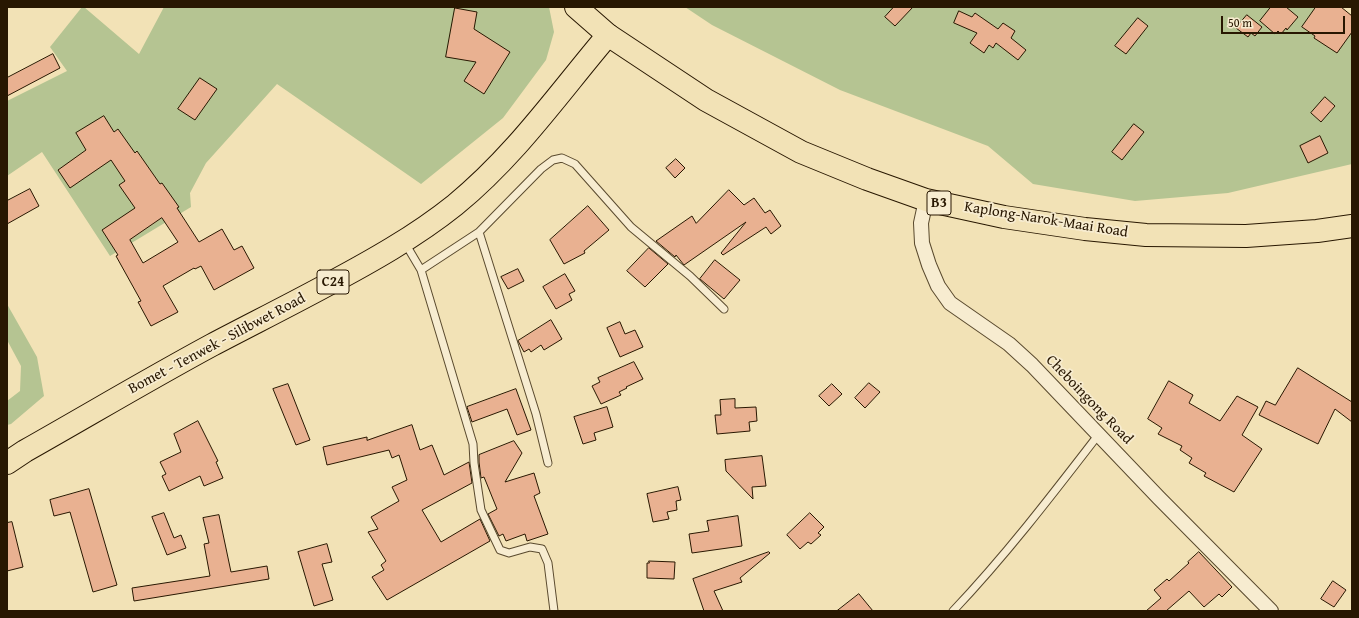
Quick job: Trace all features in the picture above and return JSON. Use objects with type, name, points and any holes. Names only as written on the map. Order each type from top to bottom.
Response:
[{"type":"main road","name":"Kaplong-Narok-Maai Road","points":[[576,7],[608,35],[706,100],[801,152],[867,179],[926,200],[1004,217],[1085,229],[1146,235],[1246,236],[1317,231],[1352,226]]},
{"type":"main road","name":"Bomet - Tenwek - Silibwet Road","points":[[7,464],[25,451],[133,390],[357,269],[404,241],[455,205],[497,166],[541,119],[608,35]]},
{"type":"street","name":"Cheboingong Road","points":[[926,200],[921,223],[922,243],[938,286],[950,303],[1009,344],[1032,365],[1159,498],[1271,611]]},
{"type":"lane","points":[[421,270],[479,232],[541,169],[553,160],[562,158],[575,164],[631,227],[690,276],[724,309]]},
{"type":"lane","points":[[479,232],[536,414],[548,463]]},
{"type":"lane","points":[[404,241],[421,270],[473,444],[474,463],[481,510],[500,550],[509,553],[530,547],[542,549],[548,563],[554,611]]},
{"type":"lane","points":[[953,611],[980,583],[1036,516],[1099,434]]},
{"type":"green space","points":[[82,7],[84,7],[139,54],[164,7],[549,7],[554,32],[546,60],[503,118],[421,184],[277,84],[206,163],[190,193],[191,207],[110,256],[42,152],[7,176],[7,101],[67,71],[50,47]]},
{"type":"green space","points":[[685,7],[1331,7],[1352,29],[1352,164],[1228,193],[1135,201],[1033,184],[988,146],[840,90],[712,25]]},
{"type":"green space","points":[[7,304],[37,357],[44,396],[11,424],[7,425],[7,401],[20,391],[21,366],[7,340]]},
{"type":"building","points":[[894,7],[913,7],[895,26],[885,17]]},
{"type":"building","points":[[1271,7],[1286,7],[1298,17],[1287,30],[1286,28],[1281,34],[1278,31],[1275,34],[1260,21]]},
{"type":"building","points":[[1316,7],[1341,7],[1352,16],[1352,32],[1337,53],[1314,38],[1315,36],[1302,27]]},
{"type":"building","points":[[455,8],[477,12],[474,29],[510,52],[484,94],[464,81],[476,62],[446,57]]},
{"type":"building","points":[[959,11],[972,17],[975,13],[998,29],[1003,23],[1015,31],[1011,38],[1026,50],[1018,60],[996,43],[993,48],[989,45],[984,53],[970,43],[977,33],[954,23]]},
{"type":"building","points":[[1247,15],[1262,27],[1255,36],[1251,33],[1248,37],[1236,28]]},
{"type":"building","points":[[1138,18],[1148,26],[1126,54],[1115,46]]},
{"type":"building","points":[[53,54],[60,68],[7,96],[7,78]]},
{"type":"building","points":[[200,78],[217,89],[195,120],[178,109]]},
{"type":"building","points":[[1325,97],[1335,106],[1321,122],[1311,113]]},
{"type":"building","points":[[104,116],[114,132],[118,129],[135,153],[137,151],[160,184],[162,183],[179,207],[177,208],[199,242],[222,229],[234,250],[242,246],[254,268],[214,290],[201,266],[195,269],[194,268],[163,286],[178,312],[151,326],[138,302],[141,301],[116,256],[118,255],[102,230],[135,208],[119,185],[125,181],[111,160],[70,188],[58,170],[86,150],[76,133]],"holes":[[[162,218],[178,242],[143,263],[130,240]]]},
{"type":"building","points":[[1134,124],[1144,132],[1122,160],[1112,152]]},
{"type":"building","points":[[1320,136],[1328,153],[1308,163],[1300,146]]},
{"type":"building","points":[[676,159],[685,168],[675,178],[666,168]]},
{"type":"building","points":[[30,189],[39,206],[7,224],[7,201]]},
{"type":"building","points":[[729,190],[744,205],[754,198],[765,213],[770,210],[781,226],[771,234],[766,227],[723,255],[721,253],[746,222],[684,265],[676,255],[675,257],[656,241],[692,216],[696,223]]},
{"type":"building","points":[[588,206],[609,230],[584,251],[585,253],[564,264],[550,240]]},
{"type":"building","points":[[649,248],[668,264],[645,287],[627,271]]},
{"type":"building","points":[[715,260],[740,280],[724,299],[700,279]]},
{"type":"building","points":[[518,269],[524,281],[508,289],[501,277]]},
{"type":"building","points":[[565,274],[575,291],[569,294],[572,300],[556,309],[543,287]]},
{"type":"building","points":[[551,320],[562,339],[544,350],[541,345],[531,352],[529,349],[524,352],[518,341]]},
{"type":"building","points":[[620,322],[625,334],[635,330],[643,347],[620,357],[607,328]]},
{"type":"building","points":[[634,362],[643,379],[619,392],[621,395],[601,404],[592,386],[600,382],[598,378]]},
{"type":"building","points":[[1298,368],[1352,402],[1352,422],[1335,409],[1318,444],[1259,415],[1266,401],[1275,405]]},
{"type":"building","points":[[1169,381],[1193,395],[1189,403],[1220,421],[1237,396],[1258,407],[1242,435],[1262,449],[1234,492],[1204,476],[1206,473],[1189,463],[1192,458],[1180,450],[1182,446],[1158,434],[1162,428],[1148,419]]},
{"type":"building","points":[[869,383],[880,392],[865,408],[855,398]]},
{"type":"building","points":[[288,384],[310,440],[296,445],[273,389]]},
{"type":"building","points":[[832,384],[842,394],[829,406],[819,396]]},
{"type":"building","points":[[516,389],[531,430],[517,435],[507,409],[472,422],[467,407]]},
{"type":"building","points":[[735,399],[735,408],[756,407],[757,421],[749,422],[750,431],[717,434],[715,415],[721,415],[720,400]]},
{"type":"building","points":[[607,407],[613,427],[594,433],[596,440],[583,444],[574,417]]},
{"type":"building","points":[[198,421],[218,461],[216,462],[223,478],[204,486],[200,476],[169,491],[162,476],[166,474],[160,462],[181,452],[174,434]]},
{"type":"building","points":[[412,425],[420,450],[432,445],[444,475],[469,462],[472,483],[422,510],[441,542],[480,519],[490,541],[387,600],[372,577],[384,570],[381,565],[386,561],[368,532],[378,529],[371,517],[399,501],[392,487],[407,480],[399,455],[392,458],[389,450],[327,465],[323,447],[367,437],[367,440]]},
{"type":"building","points":[[514,441],[522,453],[505,482],[534,473],[540,493],[534,496],[548,534],[527,541],[525,534],[506,541],[503,534],[499,536],[488,514],[497,509],[484,477],[481,478],[479,455]]},
{"type":"building","points":[[762,456],[766,486],[752,487],[753,499],[726,471],[725,460]]},
{"type":"building","points":[[678,487],[681,500],[676,501],[677,510],[667,512],[669,519],[653,522],[647,494]]},
{"type":"building","points":[[89,489],[117,585],[93,592],[70,512],[54,516],[50,500]]},
{"type":"building","points":[[164,513],[174,538],[181,535],[186,548],[167,555],[152,517]]},
{"type":"building","points":[[810,513],[824,527],[818,533],[821,535],[811,544],[808,542],[800,549],[787,535]]},
{"type":"building","points":[[219,515],[231,572],[267,566],[269,579],[134,601],[132,588],[210,576],[204,544],[209,543],[203,518]]},
{"type":"building","points":[[738,516],[742,546],[692,553],[689,534],[709,531],[707,521]]},
{"type":"building","points":[[12,522],[23,567],[7,571],[7,523]]},
{"type":"building","points":[[327,544],[332,562],[322,564],[333,600],[314,606],[298,552]]},
{"type":"building","points":[[769,552],[770,553],[740,578],[742,582],[714,591],[723,611],[704,611],[693,579]]},
{"type":"building","points":[[1199,552],[1232,587],[1222,597],[1219,594],[1204,607],[1189,591],[1166,611],[1146,611],[1161,598],[1154,590],[1167,579],[1169,581]]},
{"type":"building","points":[[649,561],[675,562],[674,579],[647,578],[647,563],[649,563]]},
{"type":"building","points":[[1333,581],[1346,590],[1334,607],[1321,599]]},
{"type":"building","points":[[859,594],[873,611],[837,611]]}]
